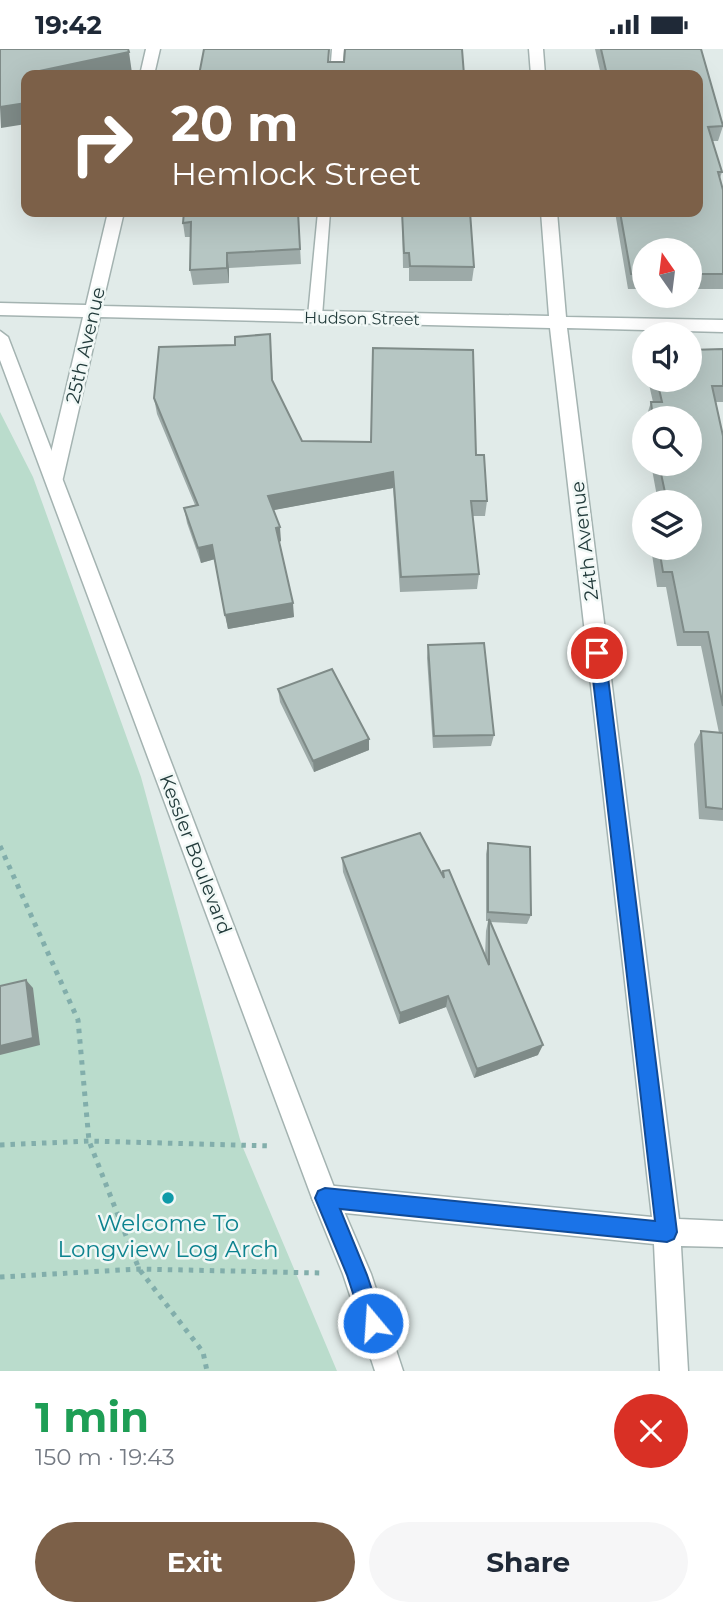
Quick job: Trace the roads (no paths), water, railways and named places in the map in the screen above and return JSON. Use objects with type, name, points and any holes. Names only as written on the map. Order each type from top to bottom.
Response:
[{"type":"street","points":[[148,70],[153,49]]},
{"type":"street","points":[[536,49],[538,70]]},
{"type":"street","name":"25th Avenue","points":[[54,478],[115,217]]},
{"type":"street","name":"24th Avenue","points":[[549,217],[558,322],[667,1232],[674,1371]]},
{"type":"street","name":"Hudson Street","points":[[0,309],[723,326]]},
{"type":"street","name":"Kessler Boulevard","points":[[0,337],[325,1198],[357,1275],[389,1371]]},
{"type":"street","points":[[325,1198],[667,1232],[723,1234]]},
{"type":"lane","points":[[336,70],[338,49]]},
{"type":"lane","points":[[316,316],[324,217]]},
{"type":"place","name":"Welcome To Longview Log Arch","points":[[168,1198]]}]
